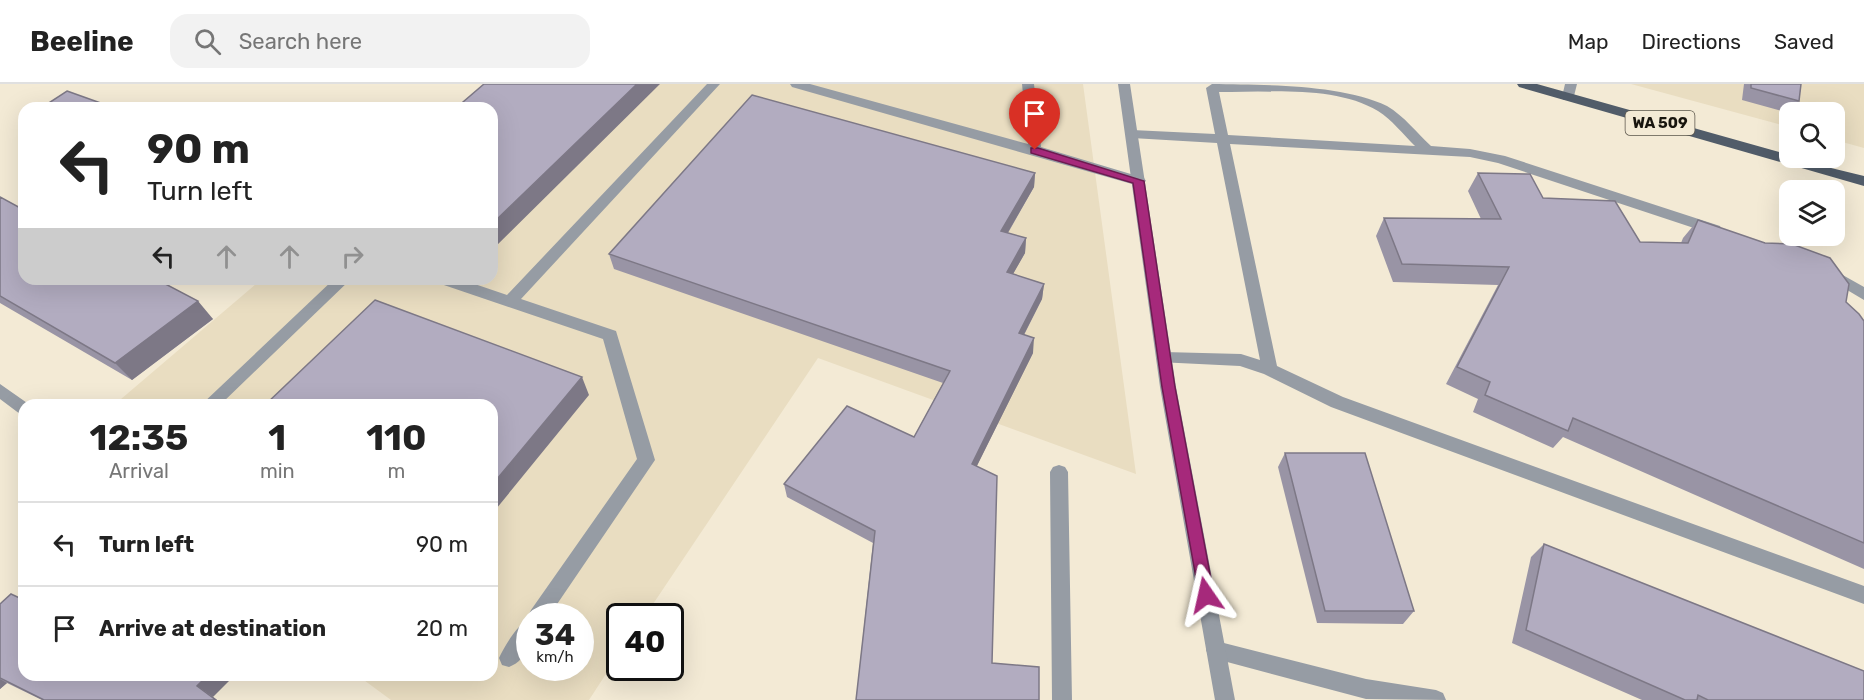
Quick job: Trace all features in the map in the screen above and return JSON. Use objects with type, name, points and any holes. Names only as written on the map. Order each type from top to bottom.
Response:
[{"type":"main road","name":"WA 509","points":[[1523,84],[1570,90],[1864,181]]},
{"type":"street","points":[[510,301],[714,84]]},
{"type":"street","points":[[796,84],[1139,181]]},
{"type":"street","points":[[1028,84],[1035,150]]},
{"type":"street","points":[[1124,84],[1164,358],[1225,700]]},
{"type":"street","points":[[1270,370],[1212,88],[1328,90],[1361,97],[1381,107],[1428,151]]},
{"type":"street","points":[[1132,134],[1470,153],[1500,159],[1724,233]]},
{"type":"street","points":[[1823,269],[1864,294]]},
{"type":"street","points":[[215,399],[337,285]]},
{"type":"street","points":[[461,285],[610,335],[646,460],[547,603]]},
{"type":"street","points":[[1164,358],[1241,360],[1270,370],[1337,402],[1864,595]]},
{"type":"street","points":[[0,390],[18,405]]},
{"type":"street","points":[[1059,472],[1062,700]]},
{"type":"street","points":[[509,658],[516,648]]},
{"type":"street","points":[[1216,650],[1366,688],[1436,700]]},
{"type":"shaded area","points":[[490,84],[1083,84],[1136,474],[818,358],[654,603],[606,603],[606,674],[589,700],[391,700],[365,681],[498,681],[498,399],[121,399],[255,285],[498,285],[498,102],[490,102]]},
{"type":"shaded area","points":[[1631,84],[1864,84],[1864,148],[1845,143],[1845,102],[1779,102],[1779,124]]},
{"type":"building","points":[[484,84],[637,84],[498,218],[498,102],[463,102]]},
{"type":"building","points":[[1751,84],[1801,84],[1799,101],[1751,88]]},
{"type":"building","points":[[67,91],[98,102],[50,102]]},
{"type":"building","points":[[752,95],[1035,173],[1001,231],[1026,238],[1007,272],[1044,284],[1019,333],[1034,338],[972,464],[997,476],[992,663],[1039,667],[1039,700],[856,700],[875,531],[784,484],[847,406],[914,437],[950,371],[609,254]]},
{"type":"building","points":[[1478,173],[1530,174],[1543,198],[1615,201],[1640,242],[1688,243],[1698,220],[1765,243],[1797,246],[1830,258],[1849,284],[1846,302],[1864,321],[1864,543],[1573,418],[1568,431],[1485,395],[1490,382],[1457,367],[1509,267],[1402,264],[1384,218],[1501,219]]},
{"type":"building","points":[[0,197],[18,207],[18,285],[167,285],[198,301],[115,363],[0,296]]},
{"type":"building","points":[[375,300],[582,377],[498,478],[498,399],[271,399]]},
{"type":"building","points":[[1285,453],[1365,453],[1414,611],[1325,611]]},
{"type":"building","points":[[1544,544],[1864,671],[1864,700],[1708,700],[1698,695],[1697,700],[1685,700],[1526,630]]},
{"type":"building","points":[[11,594],[18,597],[18,681],[202,681],[197,686],[216,700],[44,700],[0,678],[0,604]]},
{"type":"route","points":[[1035,150],[1139,181],[1168,387],[1206,595]]}]
